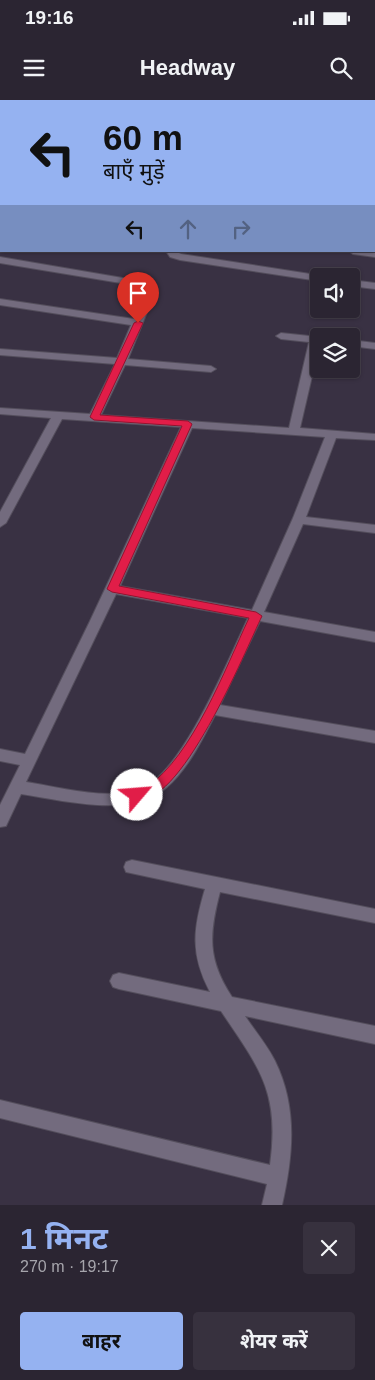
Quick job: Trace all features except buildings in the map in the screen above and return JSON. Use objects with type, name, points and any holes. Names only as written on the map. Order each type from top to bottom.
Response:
[{"type":"street","points":[[171,252],[173,256],[310,277]]},
{"type":"street","points":[[360,252],[375,254]]},
{"type":"street","points":[[0,260],[149,285],[151,290],[138,323],[94,417]]},
{"type":"street","points":[[360,284],[375,286]]},
{"type":"street","points":[[0,302],[138,323]]},
{"type":"street","points":[[281,336],[310,339]]},
{"type":"street","points":[[360,345],[375,346]]},
{"type":"street","points":[[0,352],[211,368]]},
{"type":"street","points":[[294,431],[310,368]]},
{"type":"street","points":[[0,411],[375,437]]},
{"type":"street","points":[[0,523],[58,415]]},
{"type":"street","points":[[0,821],[112,589],[188,424]]},
{"type":"street","points":[[16,786],[102,798],[125,798],[149,792],[167,777],[190,749],[256,616],[300,520],[332,434]]},
{"type":"street","points":[[300,520],[375,529]]},
{"type":"street","points":[[112,589],[375,637]]},
{"type":"street","points":[[211,709],[375,737]]},
{"type":"street","points":[[0,756],[29,761]]},
{"type":"street","points":[[132,867],[375,916]]},
{"type":"street","points":[[214,884],[205,924],[203,947],[209,970],[227,1004],[268,1068],[280,1105],[284,1143],[272,1205]]},
{"type":"street","points":[[119,981],[375,1035]]},
{"type":"street","points":[[0,1109],[278,1177]]},
{"type":"route","points":[[137,795],[149,792],[167,777],[190,749],[256,616],[112,589],[188,424],[94,417],[138,323]]}]
